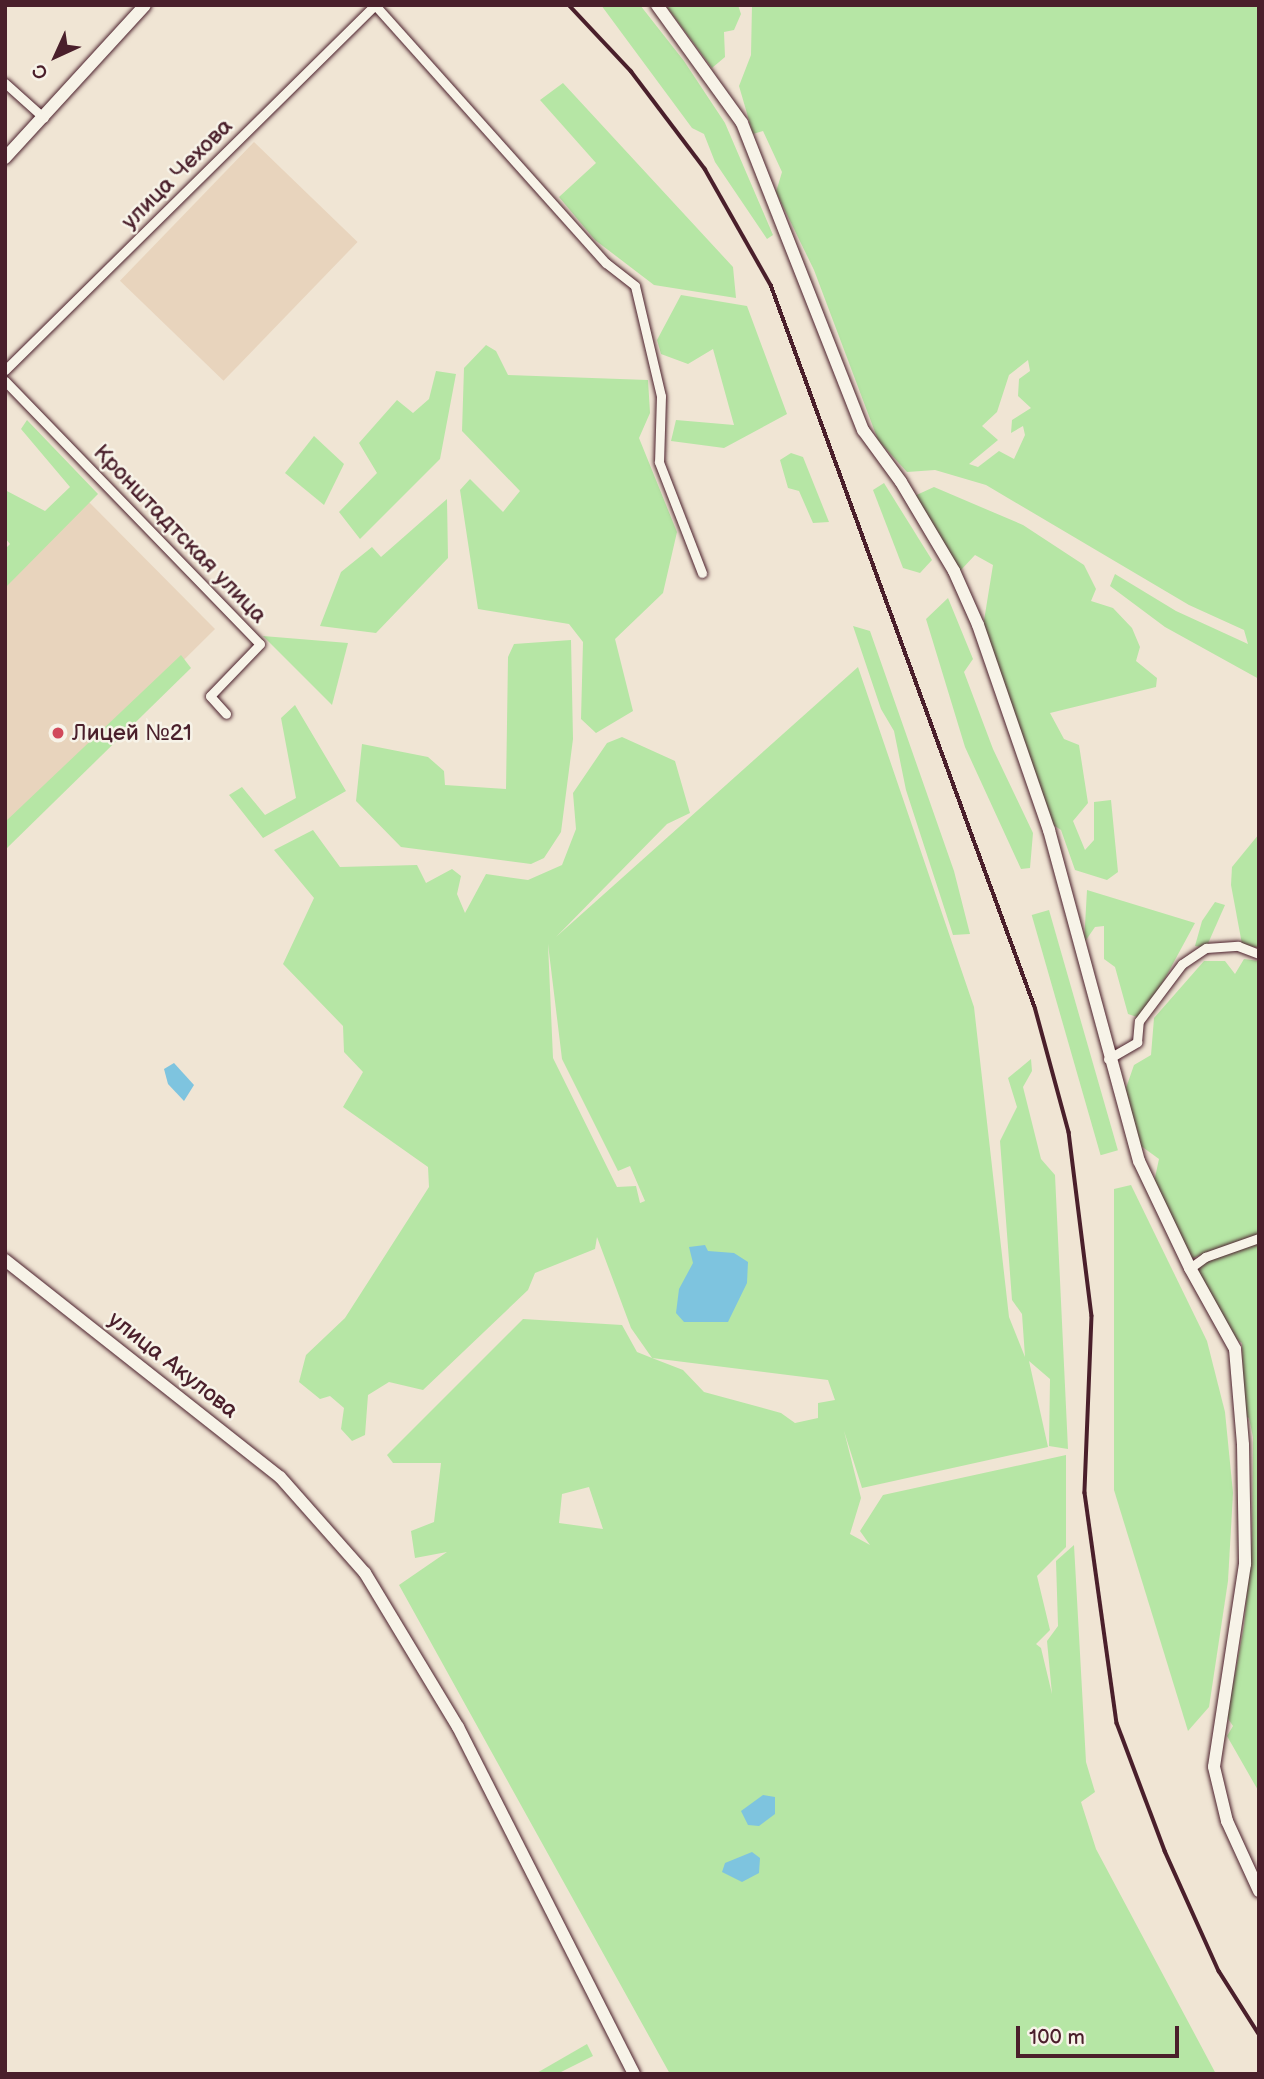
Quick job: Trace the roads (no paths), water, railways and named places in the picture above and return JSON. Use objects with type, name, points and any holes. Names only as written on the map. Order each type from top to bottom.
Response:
[{"type":"main road","points":[[5,158],[145,5]]},
{"type":"main road","points":[[656,5],[742,123],[863,430],[934,538],[978,625],[1049,830],[1108,1059],[1139,1161],[1190,1268],[1235,1349],[1243,1445],[1245,1564],[1214,1767],[1227,1821],[1259,1891]]},
{"type":"main road","name":"улица Акулова","points":[[5,1260],[205,1415],[310,1507],[365,1573],[411,1642],[635,2074]]},
{"type":"street","points":[[375,5],[606,263],[635,286],[661,396],[659,462],[702,573]]},
{"type":"street","name":"улица Чехова","points":[[5,369],[375,5]]},
{"type":"street","points":[[5,83],[44,118]]},
{"type":"street","name":"Кронштадтская улица","points":[[5,381],[260,645],[210,696],[226,714]]},
{"type":"street","points":[[1108,1059],[1137,1042],[1139,1021],[1182,964],[1206,948],[1238,946],[1259,954]]},
{"type":"street","points":[[1190,1268],[1205,1257],[1259,1238]]},
{"type":"water","points":[[174,1063],[194,1085],[184,1101],[168,1084],[164,1069]]},
{"type":"water","points":[[705,1245],[708,1251],[734,1253],[748,1262],[747,1283],[728,1322],[684,1322],[676,1313],[679,1289],[693,1263],[689,1247]]},
{"type":"water","points":[[763,1795],[775,1797],[775,1814],[759,1826],[748,1825],[741,1811]]},
{"type":"water","points":[[752,1852],[760,1858],[759,1873],[742,1882],[722,1872],[725,1863]]},
{"type":"railway","points":[[569,5],[631,71],[705,169],[771,285],[1035,1007],[1069,1132],[1092,1316],[1085,1493],[1117,1723],[1165,1851],[1219,1971],[1259,2034]]},
{"type":"place","name":"Лицей №21","points":[[58,733]]}]
